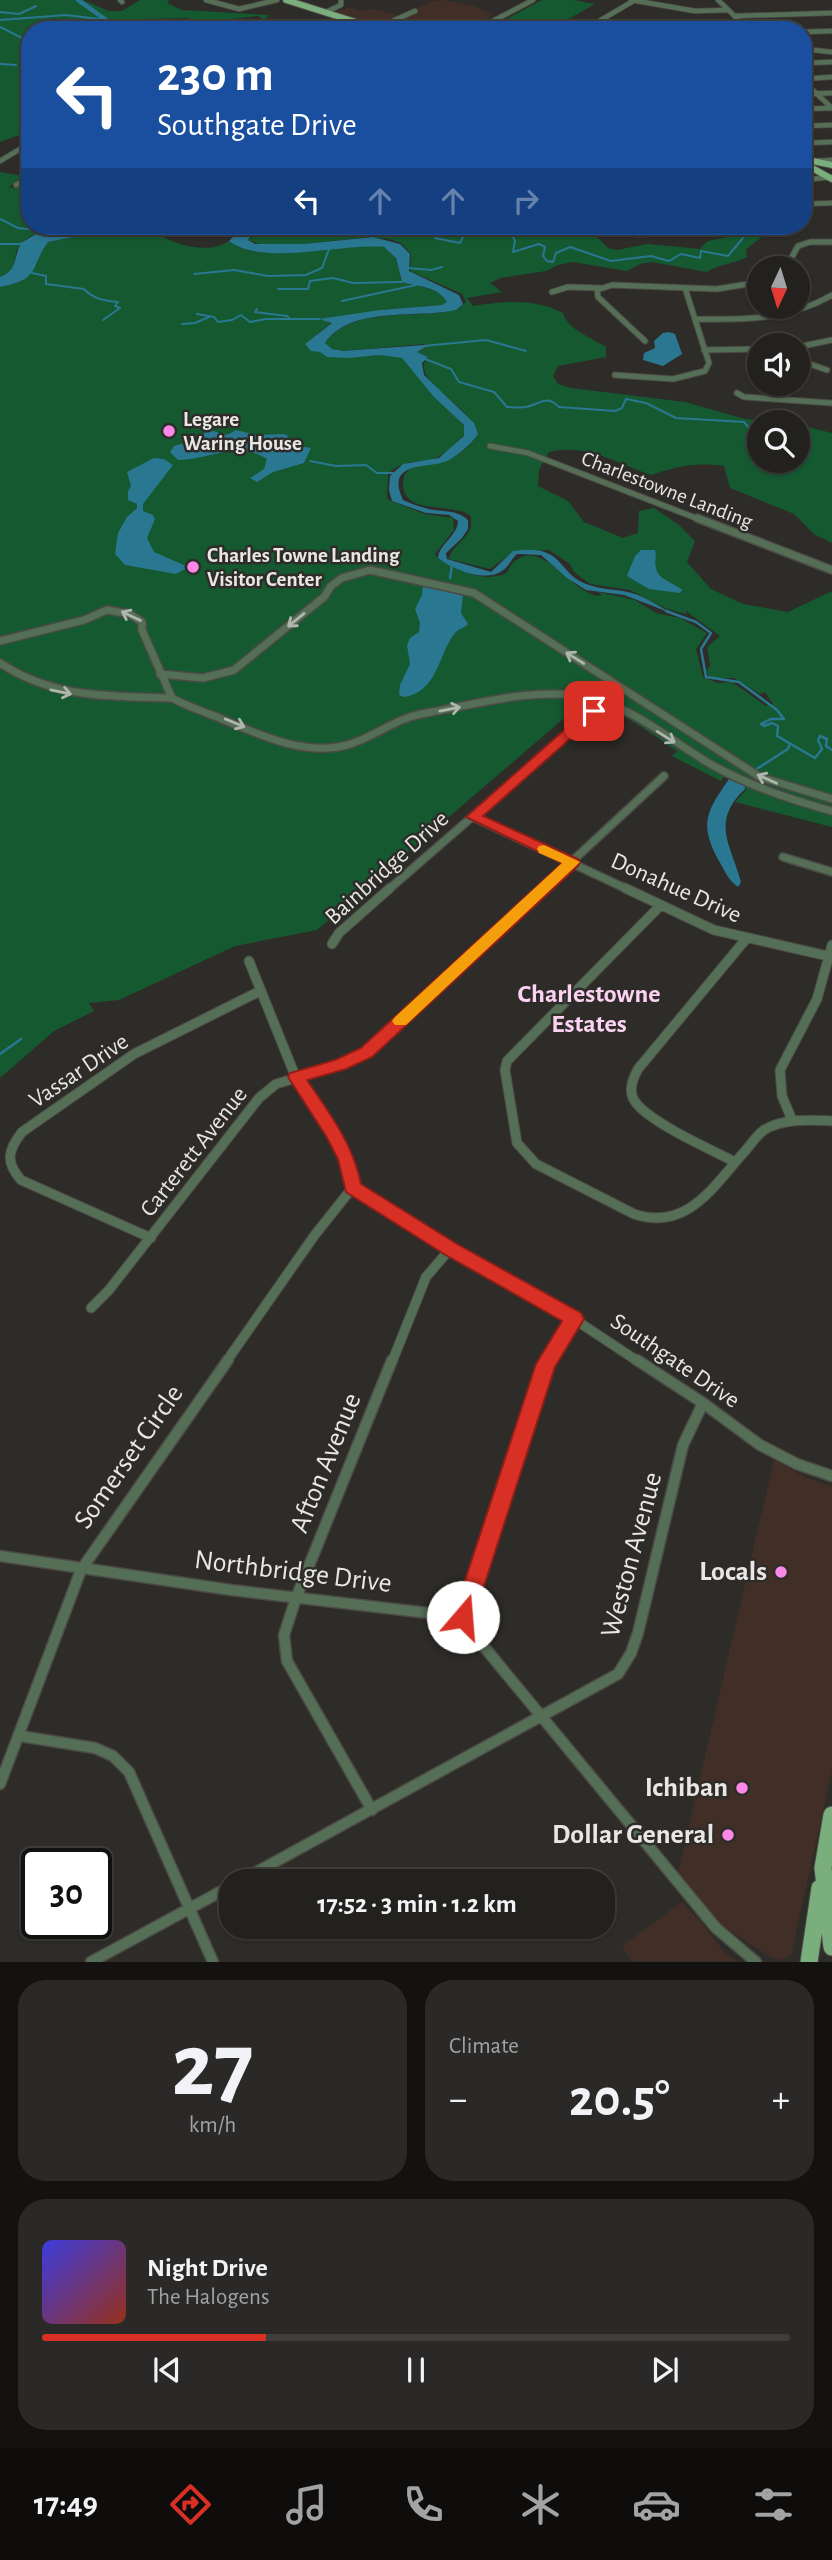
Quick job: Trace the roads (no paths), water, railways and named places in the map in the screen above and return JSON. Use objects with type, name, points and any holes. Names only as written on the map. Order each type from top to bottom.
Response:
[{"type":"main road","points":[[286,0],[354,21]]},
{"type":"main road","points":[[812,167],[832,176]]},
{"type":"main road","points":[[812,167],[832,176]]},
{"type":"main road","points":[[812,170],[821,179],[832,176]]},
{"type":"main road","points":[[809,1962],[832,1815]]},
{"type":"main road","points":[[832,1848],[823,1868],[832,1947]]},
{"type":"street","points":[[206,0],[239,9],[277,0]]},
{"type":"street","points":[[326,12],[341,5],[341,0]]},
{"type":"street","points":[[493,21],[533,0]]},
{"type":"street","points":[[601,20],[634,0],[695,12],[728,10]]},
{"type":"street","points":[[718,0],[740,21]]},
{"type":"street","points":[[395,21],[415,11]]},
{"type":"street","points":[[735,16],[832,13]]},
{"type":"street","points":[[812,32],[832,31]]},
{"type":"street","points":[[812,50],[832,52]]},
{"type":"street","points":[[812,63],[832,62]]},
{"type":"street","points":[[812,79],[832,77]]},
{"type":"street","points":[[812,89],[832,108]]},
{"type":"street","points":[[812,93],[832,93]]},
{"type":"street","points":[[812,109],[832,108]]},
{"type":"street","points":[[812,126],[832,125]]},
{"type":"street","points":[[812,143],[832,142]]},
{"type":"street","points":[[0,161],[21,149]]},
{"type":"street","points":[[812,163],[832,160]]},
{"type":"street","points":[[812,180],[821,179]]},
{"type":"street","points":[[16,185],[21,182]]},
{"type":"street","points":[[812,204],[832,203]]},
{"type":"street","points":[[825,242],[832,251]]},
{"type":"street","points":[[793,256],[798,246],[832,243]]},
{"type":"street","points":[[552,292],[568,288],[600,288],[612,285],[716,289],[747,284]]},
{"type":"street","points":[[600,288],[597,290],[598,297],[645,341]]},
{"type":"street","points":[[615,375],[694,377],[708,368],[685,288]]},
{"type":"street","points":[[695,319],[772,318],[814,307],[832,295]]},
{"type":"street","points":[[810,345],[832,340]]},
{"type":"street","points":[[704,350],[747,349]]},
{"type":"street","points":[[810,364],[827,370]]},
{"type":"street","points":[[737,393],[744,397],[832,403]]},
{"type":"street","name":"Charlestowne Landing","points":[[490,446],[528,453],[832,570]]},
{"type":"street","points":[[160,674],[203,678],[234,670],[324,597],[331,586],[352,574],[370,570],[474,593],[760,777],[832,799]]},
{"type":"street","points":[[0,641],[84,620],[99,612],[116,610],[136,616],[142,622],[142,630],[172,698]]},
{"type":"street","points":[[0,663],[23,680],[62,692],[84,696],[172,698],[275,739],[303,747],[329,748],[364,740],[410,716],[517,697],[582,697],[604,701],[629,712],[659,733],[750,785],[832,811]]},
{"type":"street","name":"Bainbridge Drive","points":[[332,944],[339,933],[594,711]]},
{"type":"street","name":"Carterett Avenue","points":[[91,1308],[151,1238],[259,1098],[276,1084],[340,1065],[366,1052],[664,776]]},
{"type":"street","name":"Donahue Drive","points":[[473,817],[714,930],[830,957]]},
{"type":"street","points":[[783,857],[832,872]]},
{"type":"street","points":[[662,905],[507,1060],[505,1070],[517,1143],[536,1164],[634,1214],[646,1218],[677,1216],[693,1208],[764,1129],[792,1120],[832,1121]]},
{"type":"street","points":[[735,1162],[649,1114],[635,1102],[632,1087],[638,1069],[746,939]]},
{"type":"street","points":[[792,1120],[782,1096],[779,1070],[817,999],[832,945]]},
{"type":"street","points":[[249,961],[296,1077],[342,1150],[352,1188]]},
{"type":"street","name":"Vassar Drive","points":[[151,1238],[21,1180],[11,1170],[8,1159],[13,1144],[22,1132],[134,1054],[260,991]]},
{"type":"street","name":"Southgate Drive","points":[[352,1188],[450,1249],[574,1319],[760,1445],[797,1464],[832,1476]]},
{"type":"street","name":"Somerset Circle","points":[[0,1784],[81,1570],[306,1247],[352,1188]]},
{"type":"street","name":"Afton Avenue","points":[[372,1810],[287,1661],[284,1635],[296,1598],[426,1277],[450,1249]]},
{"type":"street","points":[[574,1319],[546,1364],[463,1617],[471,1631],[716,1928],[756,1962]]},
{"type":"street","name":"Weston Avenue","points":[[542,1718],[618,1674],[632,1653],[683,1445],[703,1404]]},
{"type":"street","name":"Northbridge Drive","points":[[0,1556],[81,1570],[463,1617]]},
{"type":"street","points":[[262,1869],[542,1718]]},
{"type":"street","points":[[20,1736],[95,1748],[113,1756],[129,1772],[213,1962]]},
{"type":"street","points":[[91,1962],[219,1892]]},
{"type":"water","points":[[34,235],[83,235],[48,242],[28,276],[0,287],[0,277],[10,271],[21,243]]},
{"type":"water","points":[[235,235],[254,235],[248,240],[255,244],[304,244],[373,237],[400,244],[410,254],[409,271],[459,295],[463,304],[456,310],[368,318],[337,331],[325,343],[332,349],[343,351],[424,345],[426,347],[417,352],[428,357],[422,363],[424,375],[474,423],[478,434],[457,455],[441,463],[404,472],[399,487],[403,500],[425,508],[453,512],[468,520],[468,529],[446,553],[447,559],[491,572],[513,551],[543,551],[552,555],[578,580],[594,587],[637,595],[671,613],[624,595],[586,590],[567,578],[541,555],[517,554],[504,569],[487,576],[460,570],[438,558],[441,549],[455,532],[458,521],[449,515],[426,513],[392,501],[389,490],[390,476],[403,464],[439,458],[464,436],[464,425],[434,397],[402,358],[379,355],[327,357],[320,352],[311,351],[305,344],[332,323],[319,319],[442,305],[447,302],[433,290],[402,282],[396,258],[384,247],[282,253],[244,249],[229,241]]},
{"type":"water","points":[[663,333],[675,334],[682,354],[663,366],[643,360],[644,353],[655,348],[654,341]]},
{"type":"water","points":[[210,430],[227,435],[236,430],[256,435],[284,434],[288,436],[291,445],[311,448],[304,463],[273,472],[257,482],[250,478],[264,469],[267,459],[256,454],[234,451],[178,460],[170,452],[174,446],[189,442]]},
{"type":"water","points":[[154,458],[164,459],[173,465],[143,504],[143,511],[153,515],[155,519],[147,538],[154,552],[184,565],[185,569],[176,574],[125,565],[115,554],[118,533],[127,517],[137,508],[137,504],[128,500],[131,486],[127,472]]},
{"type":"water","points":[[641,550],[655,550],[657,572],[682,590],[680,593],[649,589],[627,576],[635,556]]},
{"type":"water","points":[[423,585],[463,594],[461,613],[468,624],[455,633],[431,680],[424,688],[404,697],[399,695],[400,685],[410,664],[407,645],[410,638],[419,632],[420,623],[415,609],[422,595]]},
{"type":"water","points":[[731,776],[744,784],[745,789],[734,801],[726,823],[726,834],[741,882],[738,887],[719,861],[707,827],[711,808]]},
{"type":"waterway","points":[[78,0],[106,20]]},
{"type":"waterway","points":[[0,12],[19,14],[36,6]]},
{"type":"waterway","points":[[0,20],[66,15],[106,20]]},
{"type":"waterway","points":[[0,27],[21,38]]},
{"type":"waterway","points":[[0,64],[16,65]]},
{"type":"waterway","points":[[0,219],[21,228]]},
{"type":"waterway","points":[[435,238],[460,243],[464,235]]},
{"type":"waterway","points":[[512,235],[515,241],[513,252],[539,244],[545,247],[543,256],[547,261],[553,262],[556,253],[570,247],[611,261],[651,256],[669,261],[681,254],[700,258],[701,251],[728,256],[743,238]]},
{"type":"waterway","points":[[0,244],[24,244]]},
{"type":"waterway","points":[[194,274],[234,270],[268,276],[306,275],[322,268],[329,249],[325,246]]},
{"type":"waterway","points":[[408,268],[431,270],[442,267]]},
{"type":"waterway","points":[[32,273],[46,276],[46,284],[84,289],[100,299],[118,302],[115,306],[120,308],[103,320]]},
{"type":"waterway","points":[[278,289],[308,289],[310,281],[333,278],[353,283],[402,282]]},
{"type":"waterway","points":[[342,301],[416,285]]},
{"type":"waterway","points":[[257,309],[255,312],[287,316],[290,319]]},
{"type":"waterway","points":[[197,314],[214,317],[218,322],[232,320],[241,315],[250,322],[290,319]]},
{"type":"waterway","points":[[182,324],[195,323],[209,317]]},
{"type":"waterway","points":[[290,319],[319,319]]},
{"type":"waterway","points":[[423,346],[486,340],[526,351]]},
{"type":"waterway","points":[[425,359],[451,369],[459,382],[494,392],[507,407],[526,407],[547,400],[559,407],[615,411],[622,408],[626,399],[646,403],[676,418],[744,422],[747,426]]},
{"type":"waterway","points":[[310,461],[336,466],[366,465],[377,473],[393,473]]},
{"type":"waterway","points":[[450,578],[452,565]]},
{"type":"waterway","points":[[666,611],[696,622],[711,633],[701,649],[706,677],[739,682],[777,710],[784,719],[771,719],[761,724],[764,726],[772,723],[778,726],[777,736],[815,758],[822,749],[818,740],[820,736],[827,739],[826,746],[832,750]]},
{"type":"waterway","points":[[755,770],[788,749],[790,744]]},
{"type":"waterway","points":[[0,1054],[21,1039]]},
{"type":"place","name":"Legare Waring House","points":[[169,431]]},
{"type":"place","name":"Charles Towne Landing Visitor Center","points":[[193,567]]},
{"type":"place","name":"Locals","points":[[781,1572]]},
{"type":"place","name":"Ichiban","points":[[742,1788]]},
{"type":"place","name":"Dollar General","points":[[728,1835]]},
{"type":"district","name":"Charlestowne Estates","points":[[589,1009]]}]
